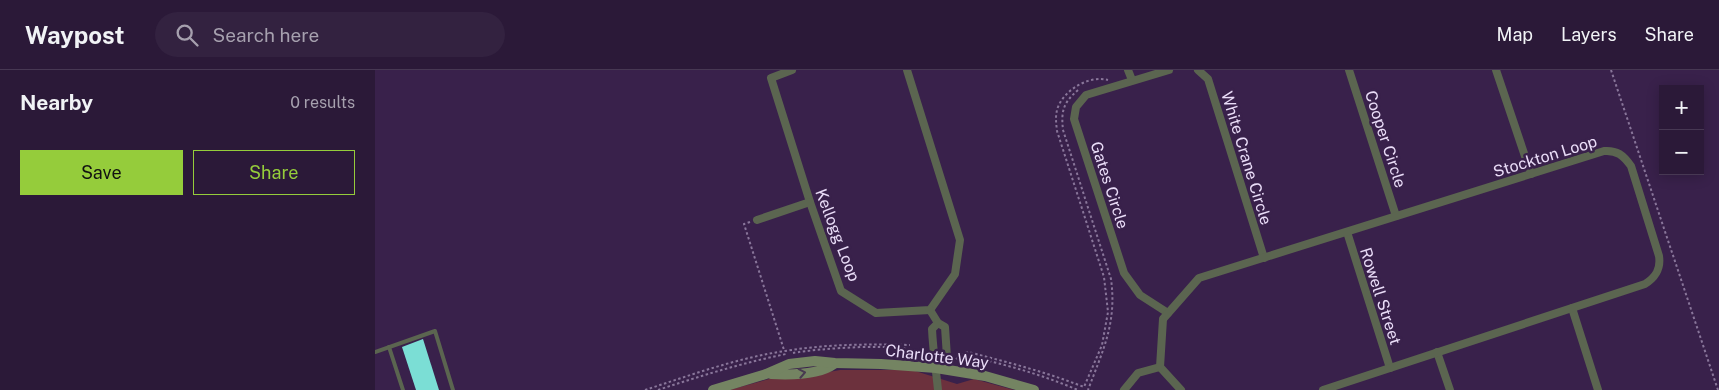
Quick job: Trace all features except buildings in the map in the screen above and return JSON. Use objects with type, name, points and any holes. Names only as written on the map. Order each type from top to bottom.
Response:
[{"type":"street","name":"Kellogg Loop","points":[[769,70],[841,290],[876,313],[930,310]]},
{"type":"street","points":[[771,78],[792,70]]},
{"type":"street","points":[[907,70],[960,240],[955,274],[930,310],[938,323],[945,327],[947,357],[936,368]]},
{"type":"street","points":[[1130,74],[1169,70]]},
{"type":"street","name":"White Crane Circle","points":[[1198,70],[1208,79],[1264,258]]},
{"type":"street","name":"Cooper Circle","points":[[1349,70],[1396,216]]},
{"type":"street","points":[[1496,70],[1531,174]]},
{"type":"street","name":"Gates Circle","points":[[1130,74],[1086,95],[1076,107],[1074,119],[1124,273],[1140,295],[1168,313]]},
{"type":"street","name":"Stockton Loop","points":[[1160,367],[1163,319],[1199,278],[1604,151],[1620,153],[1631,166],[1660,263],[1654,278],[1645,284],[1323,390]]},
{"type":"street","points":[[757,220],[811,202]]},
{"type":"street","name":"Rowell Street","points":[[1347,232],[1390,368]]},
{"type":"street","points":[[1572,308],[1598,390]]},
{"type":"street","points":[[938,323],[932,329],[938,390]]},
{"type":"street","points":[[1437,352],[1450,390]]},
{"type":"street","name":"Charlotte Way","points":[[713,390],[767,374],[789,364],[815,361],[936,368],[985,376],[1034,390]]},
{"type":"street","name":"Charlotte Way","points":[[767,374],[795,375],[829,368],[835,363]]},
{"type":"street","points":[[1124,390],[1138,373],[1160,367],[1181,390]]},
{"type":"lane","points":[[375,352],[435,331],[453,390]]},
{"type":"lane","points":[[389,347],[403,390]]},
{"type":"path","points":[[1611,70],[1718,390]]},
{"type":"path","points":[[1099,83],[1130,74]]},
{"type":"path","points":[[1085,389],[1102,345],[1109,312],[1104,277],[1057,131],[1056,117],[1059,106],[1067,93],[1079,85],[1099,78],[1108,80]]},
{"type":"path","points":[[1079,89],[1068,98],[1062,110],[1063,130],[1111,279],[1113,295],[1110,331],[1085,389]]},
{"type":"path","points":[[757,220],[745,224],[789,364]]},
{"type":"path","points":[[956,359],[968,352],[1018,364],[1085,389]]},
{"type":"path","points":[[961,355],[1015,367],[1079,390]]},
{"type":"shaded area","points":[[840,370],[912,370],[957,384],[974,379],[1014,390],[729,390],[769,379]]}]
